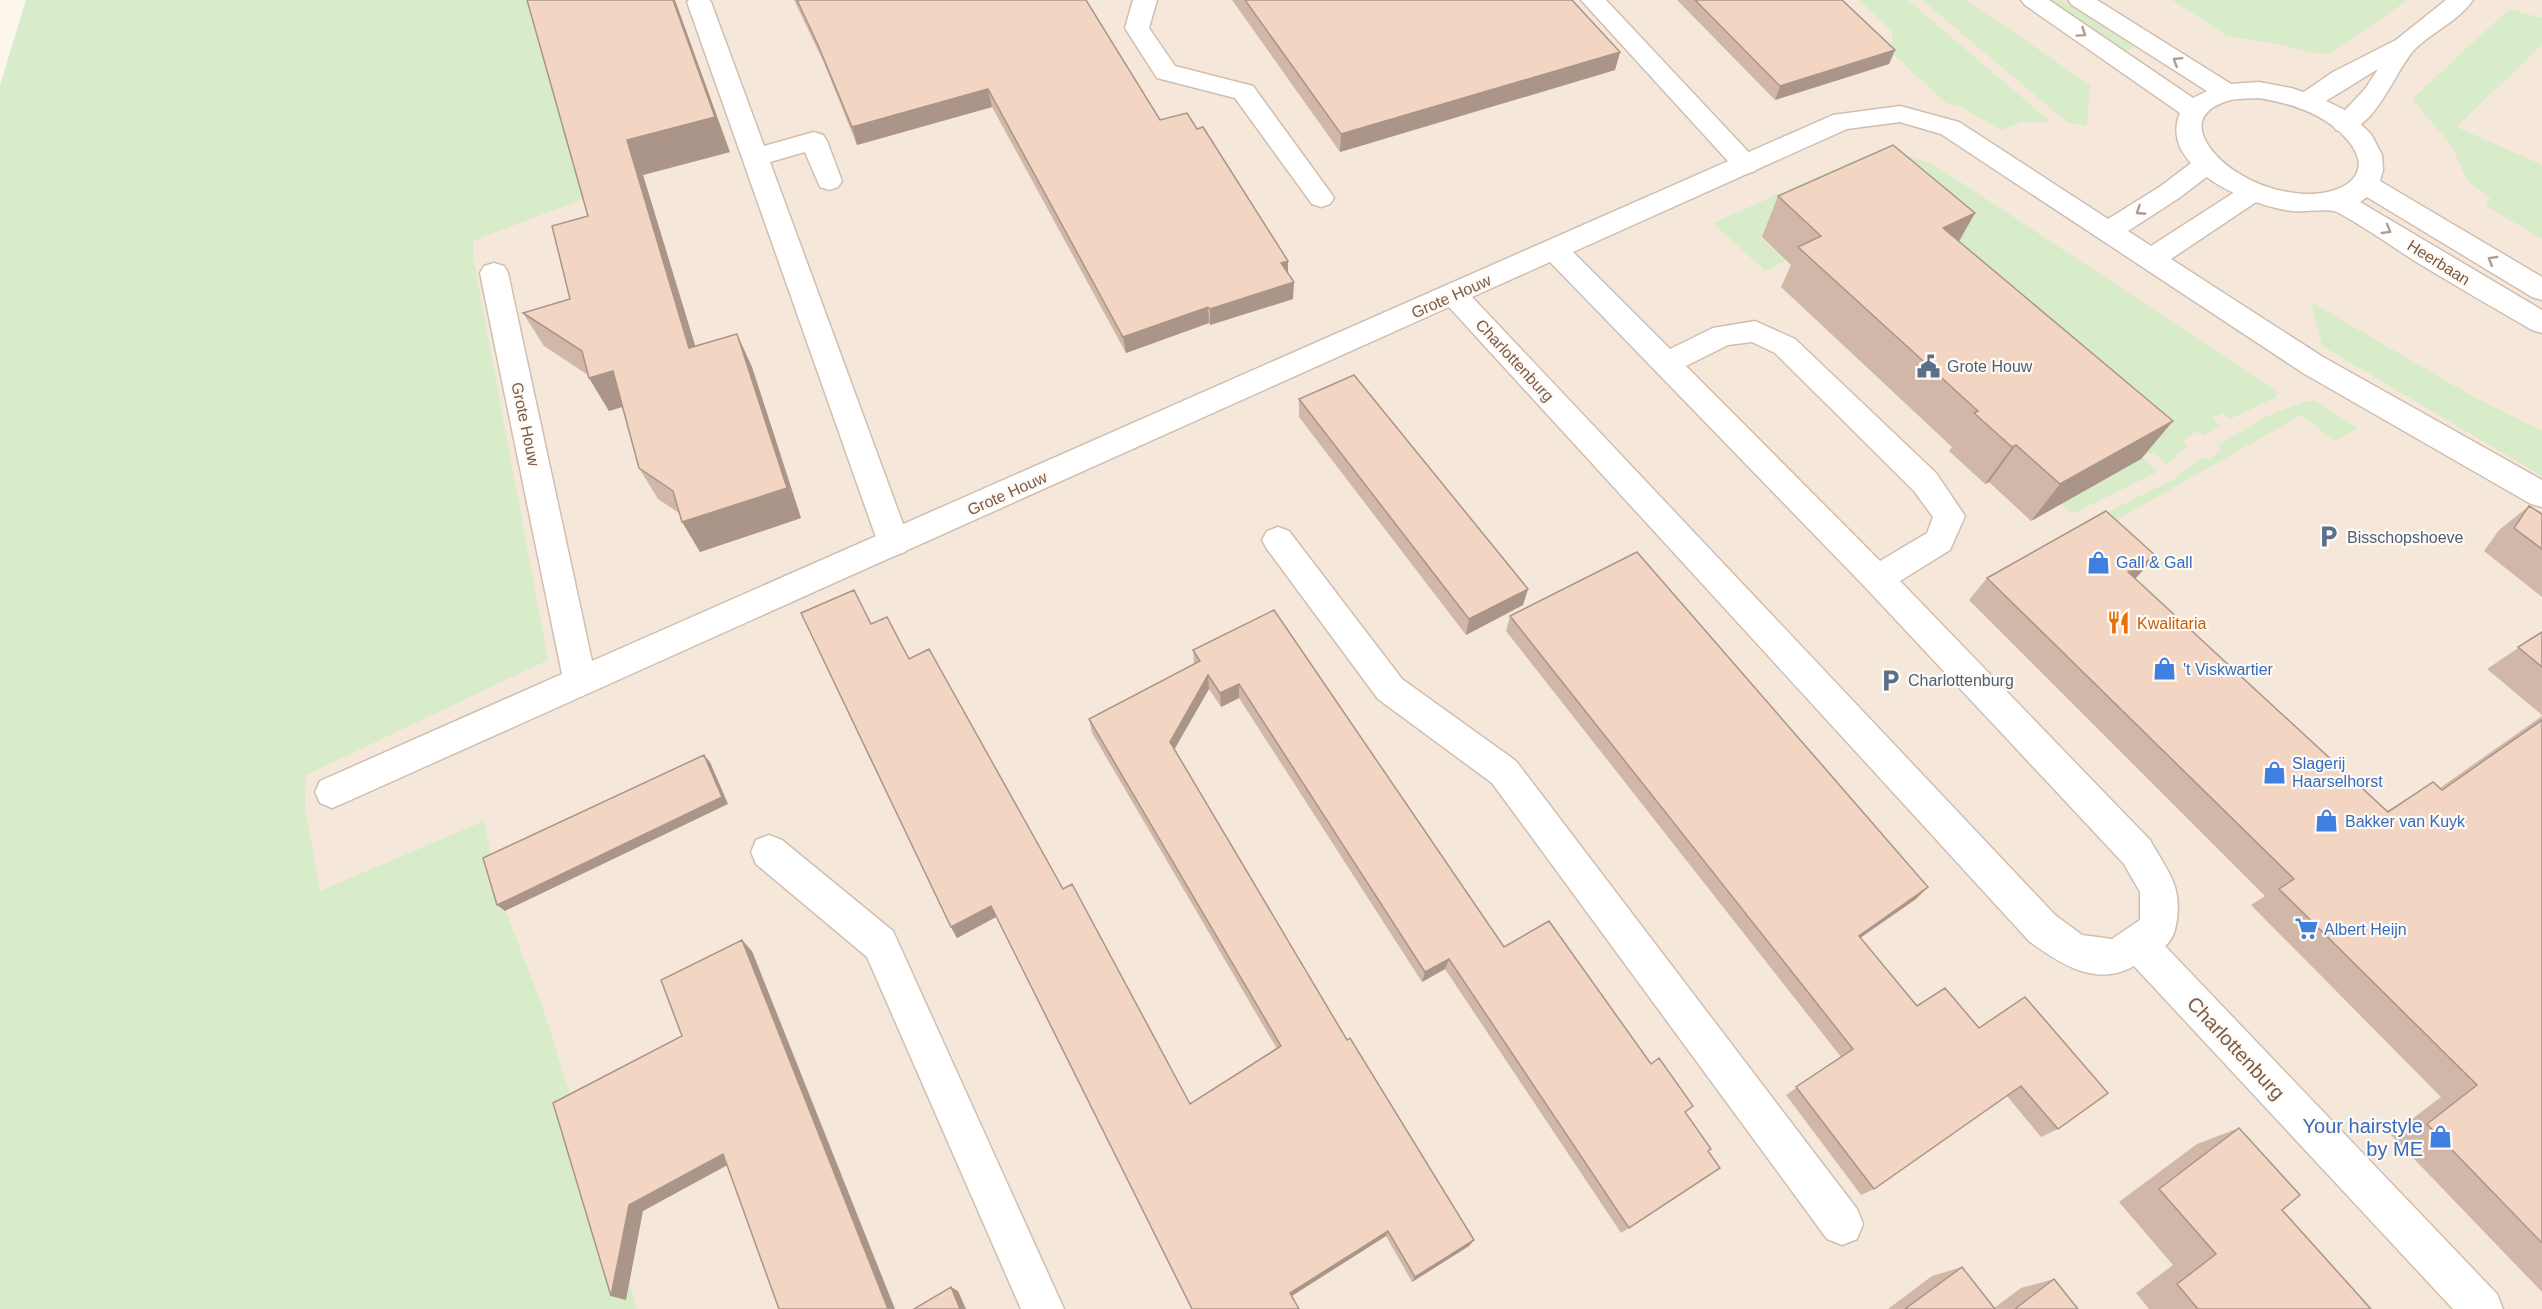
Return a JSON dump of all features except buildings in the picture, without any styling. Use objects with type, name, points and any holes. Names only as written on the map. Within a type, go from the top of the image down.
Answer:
[{"type":"street","points":[[1145,0],[1137,28],[1166,72],[1244,92],[1321,198]]},
{"type":"street","points":[[1593,0],[1746,165]]},
{"type":"street","points":[[2033,0],[2194,110]]},
{"type":"street","points":[[2080,0],[2226,92]]},
{"type":"street","points":[[2307,102],[2342,78],[2405,45],[2461,0]]},
{"type":"street","points":[[699,2],[894,543]]},
{"type":"street","points":[[2346,124],[2374,95],[2405,45]]},
{"type":"street","points":[[2259,90],[2307,102],[2346,124],[2367,151],[2371,169],[2365,184],[2354,194],[2337,201],[2297,203],[2253,192],[2228,179],[2208,163],[2191,139],[2189,124],[2194,110],[2204,101],[2226,92],[2259,90]]},
{"type":"street","name":"Grote Houw","points":[[332,792],[1842,121],[1900,114],[1950,128],[2131,244]]},
{"type":"street","points":[[755,157],[814,141],[829,181]]},
{"type":"street","points":[[2131,244],[2170,192],[2208,163]]},
{"type":"street","name":"Heerbaan","points":[[2365,184],[2542,290]]},
{"type":"street","points":[[2131,244],[2253,192]]},
{"type":"street","name":"Heerbaan","points":[[2337,201],[2542,323]]},
{"type":"street","points":[[2131,244],[2313,365],[2542,495]]},
{"type":"street","name":"Charlottenburg","points":[[1454,295],[2042,928],[2075,952],[2115,957],[2158,929],[2158,889],[2137,852],[1877,579],[1555,250]]},
{"type":"street","name":"Grote Houw","points":[[494,273],[580,682]]},
{"type":"street","points":[[1667,363],[1723,335],[1755,331],[1785,346],[1925,482],[1949,516],[1939,542],[1877,579]]},
{"type":"street","points":[[1278,540],[1390,689],[1504,772],[1842,1224]]},
{"type":"street","points":[[769,852],[880,944],[1043,1309]]},
{"type":"street","name":"Charlottenburg","points":[[2138,944],[2482,1309]]},
{"type":"shaded area","points":[[75,0],[2542,0],[2542,1309],[0,1309]]},
{"type":"green space","points":[[26,0],[606,0],[532,22],[588,197],[473,241],[473,256],[548,660],[306,775],[305,808],[320,891],[484,821],[500,897],[542,1005],[637,1309],[0,1309],[0,85]]},
{"type":"green space","points":[[1859,0],[1908,0],[2051,122],[2022,122],[2001,130],[1961,107],[1946,103],[1891,52],[1892,31]]},
{"type":"green space","points":[[1922,0],[1967,0],[2090,85],[2087,126],[2068,123]]},
{"type":"green space","points":[[2046,0],[2061,0],[2135,47],[2126,51]]},
{"type":"green space","points":[[2172,0],[2408,0],[2329,54],[2227,36]]},
{"type":"green space","points":[[2509,9],[2542,18],[2542,44],[2457,127],[2542,165],[2542,239],[2486,206],[2490,198],[2467,180],[2451,145],[2412,99]]},
{"type":"green space","points":[[1890,153],[1919,159],[1947,173],[2278,392],[2276,397],[2230,419],[2223,413],[2212,418],[2220,425],[2203,436],[2197,431],[2183,441],[2188,446],[2167,464],[2153,452],[2142,457],[2157,472],[2072,514],[2061,504],[2141,459],[1874,185],[1760,237],[1786,261],[1765,271],[1713,223],[1869,154]]},
{"type":"green space","points":[[2311,302],[2472,396],[2542,431],[2542,476],[2322,346]]},
{"type":"green space","points":[[2306,401],[2315,401],[2358,428],[2335,441],[2301,415],[2115,521],[2166,566],[2160,570],[2098,517],[2176,478],[2202,457],[2208,460],[2222,450],[2217,446],[2265,417]]},
{"type":"place","name":"Grote Houw","points":[[1929,366]]},
{"type":"place","name":"Bisschopshoeve","points":[[2329,537]]},
{"type":"place","name":"Gall & Gall","points":[[2098,562]]},
{"type":"place","name":"Kwalitaria","points":[[2119,623]]},
{"type":"place","name":"'t Viskwartier","points":[[2165,669]]},
{"type":"place","name":"Charlottenburg","points":[[1890,680]]},
{"type":"place","name":"Slagerij Haarselhorst","points":[[2274,772]]},
{"type":"place","name":"Bakker van Kuyk","points":[[2327,821]]},
{"type":"place","name":"Albert Heijn","points":[[2306,929]]},
{"type":"place","name":"Your hairstyle by ME","points":[[2441,1137]]}]
